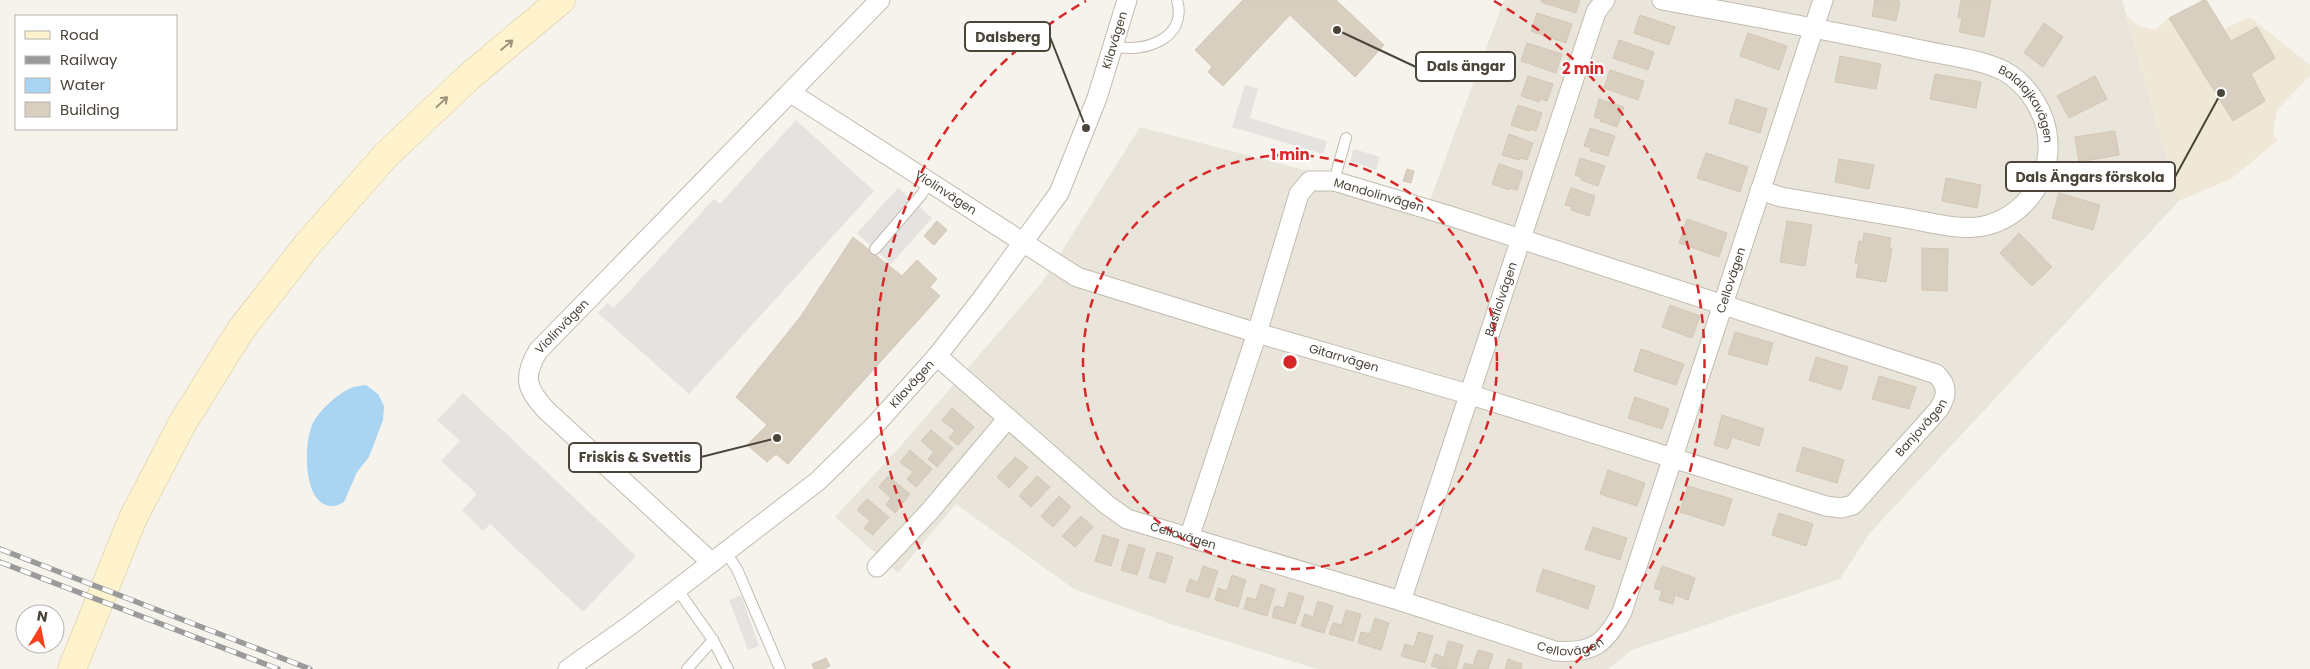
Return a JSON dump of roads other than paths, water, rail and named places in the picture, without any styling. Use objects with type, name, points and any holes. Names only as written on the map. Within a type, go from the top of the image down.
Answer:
[{"type":"main road","points":[[54,669],[119,512],[170,415],[228,322],[298,232],[374,143],[462,59],[531,0]]},
{"type":"main road","points":[[72,669],[133,518],[182,424],[240,331],[308,245],[386,155],[470,76],[561,0]]},
{"type":"street","name":"Violinvägen","points":[[718,556],[546,410],[532,395],[528,373],[538,352],[880,0]]},
{"type":"street","name":"Kilavägen","points":[[568,669],[677,589],[818,481],[876,424],[937,356],[1060,193],[1097,98],[1127,0]]},
{"type":"street","name":"Basfiolvägen","points":[[1401,601],[1596,12],[1605,0]]},
{"type":"street","points":[[1662,0],[1814,27]]},
{"type":"street","name":"Cellovägen","points":[[937,356],[1106,504],[1127,519],[1401,601],[1555,651],[1574,652],[1593,647],[1610,634],[1622,612],[1671,457],[1823,0]]},
{"type":"street","name":"Balalajkavägen","points":[[1760,190],[1781,197],[1966,227],[1984,226],[2014,212],[2032,196],[2042,178],[2048,142],[2043,119],[2033,98],[2018,80],[1991,65],[1814,27]]},
{"type":"street","name":"Violinvägen","points":[[790,93],[1023,244]]},
{"type":"street","name":"Mandolinvägen","points":[[1188,538],[1257,333],[1299,194],[1310,181],[1334,181],[1722,305]]},
{"type":"street","name":"Gitarrvägen","points":[[1023,244],[1077,277],[1671,457]]},
{"type":"street","name":"Banjovägen","points":[[1671,457],[1826,506],[1841,508],[1854,505],[1945,400],[1946,390],[1943,380],[1936,374],[1722,305]]},
{"type":"street","points":[[877,567],[929,512],[1008,418]]},
{"type":"lane","points":[[1114,46],[1128,50],[1141,48],[1162,40],[1179,20],[1180,10],[1177,0]]},
{"type":"lane","points":[[1334,181],[1346,138]]},
{"type":"lane","points":[[874,248],[922,194],[928,183]]},
{"type":"lane","points":[[718,556],[737,570],[780,669]]},
{"type":"lane","points":[[677,589],[712,640],[728,669]]},
{"type":"lane","points":[[687,669],[712,640]]},
{"type":"water","points":[[366,385],[378,394],[384,406],[383,420],[369,457],[357,472],[344,502],[336,506],[324,504],[316,497],[308,475],[307,448],[311,428],[317,417],[333,400],[351,388]]},
{"type":"railway","points":[[0,549],[310,669]]},
{"type":"railway","points":[[0,562],[278,669]]},
{"type":"place","name":"Dals ängar","points":[[1337,30]]},
{"type":"place","name":"Dals Ängars förskola","points":[[2221,93]]},
{"type":"place","name":"Dalsberg","points":[[1086,128]]},
{"type":"place","name":"Friskis & Svettis","points":[[777,438]]}]
